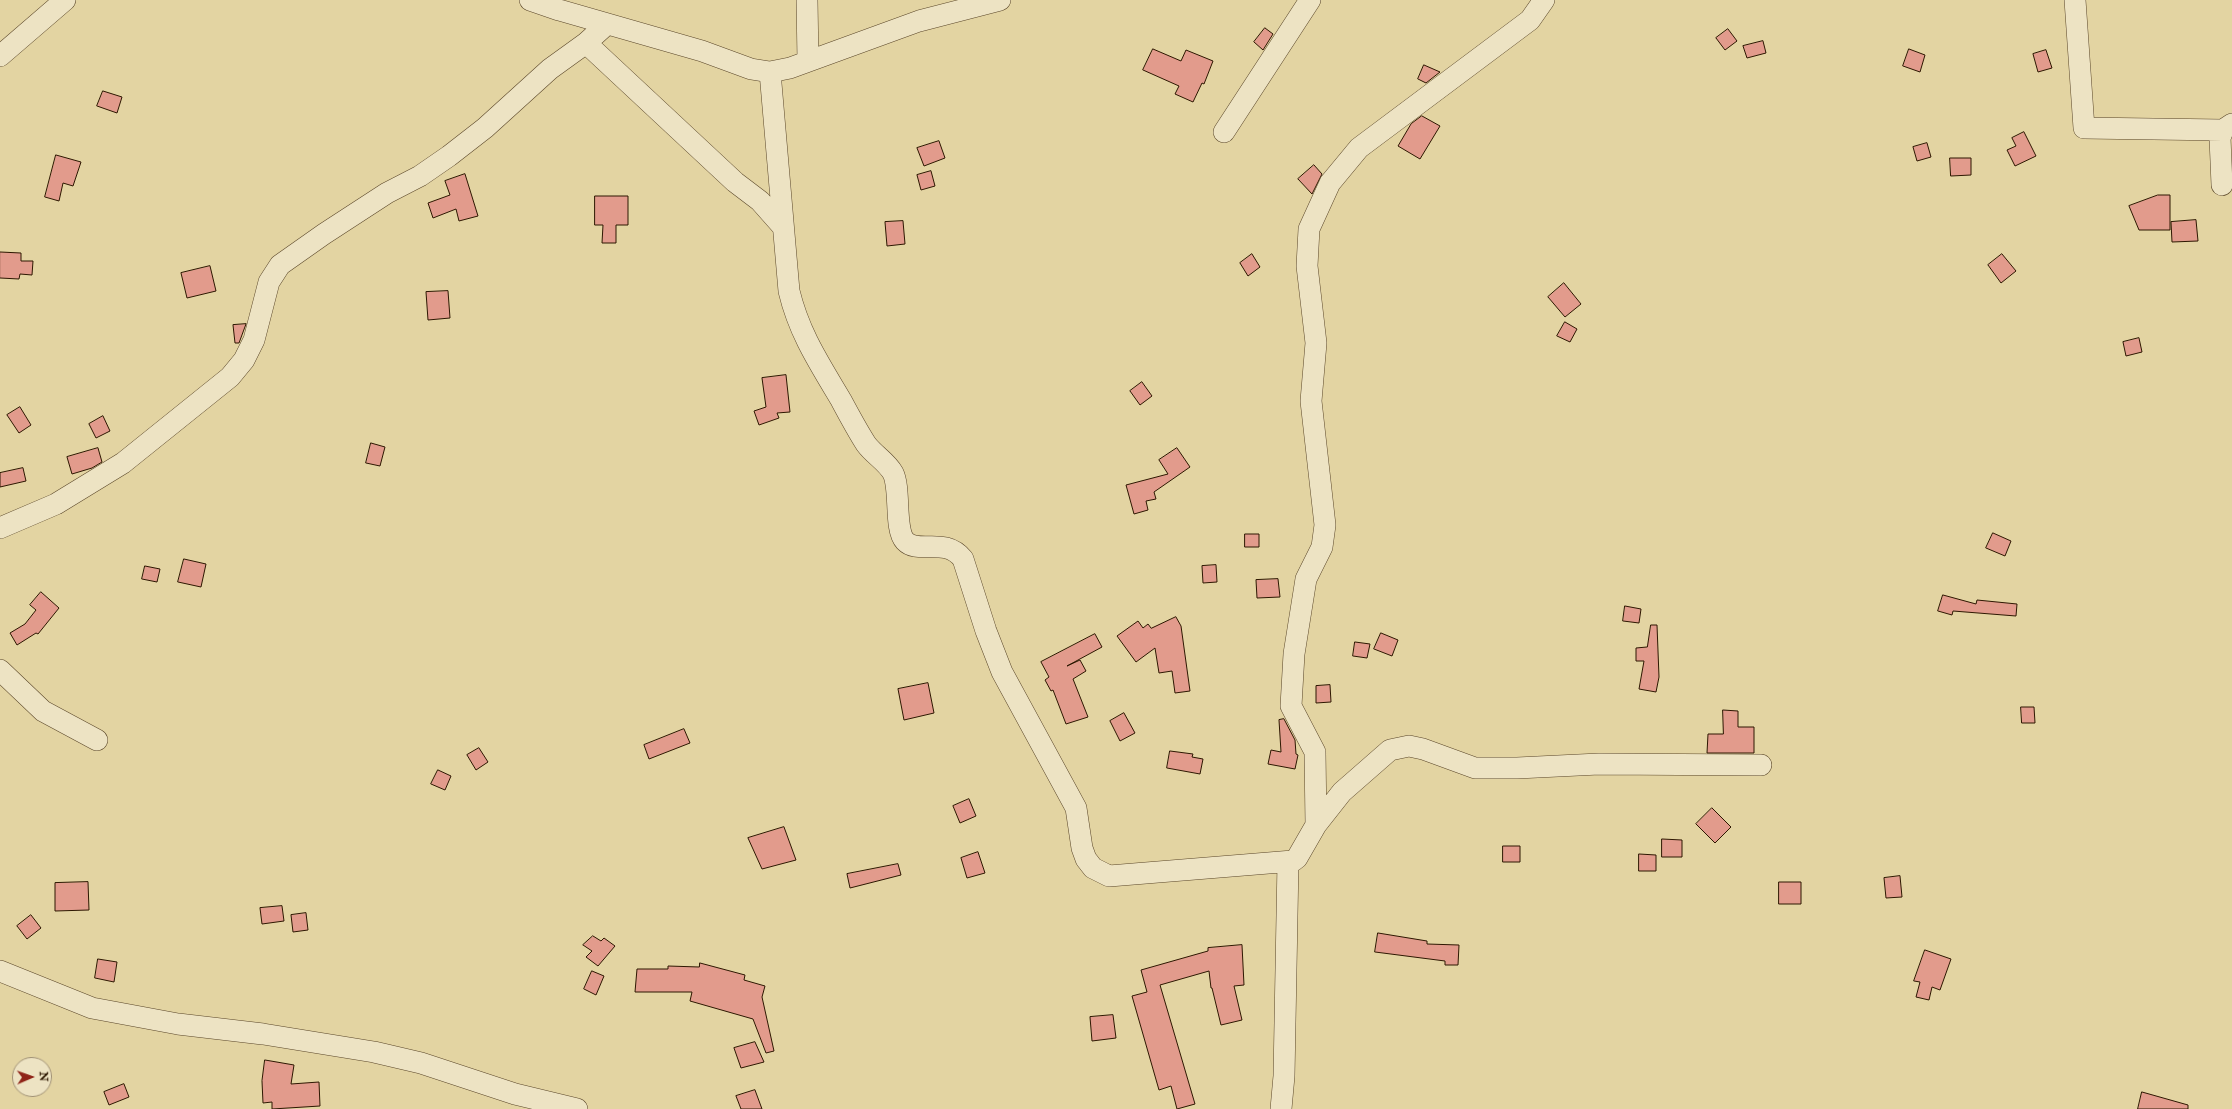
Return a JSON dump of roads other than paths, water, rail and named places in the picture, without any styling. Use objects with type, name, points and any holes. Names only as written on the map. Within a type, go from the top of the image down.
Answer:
[{"type":"street","points":[[0,56],[64,0]]},
{"type":"street","points":[[530,0],[702,51],[751,69],[770,72],[790,68],[919,21],[1000,0]]},
{"type":"street","points":[[807,0],[808,61]]},
{"type":"street","points":[[1224,132],[1310,0]]},
{"type":"street","points":[[1316,825],[1315,752],[1291,706],[1294,654],[1306,579],[1322,547],[1325,525],[1311,401],[1316,343],[1307,266],[1309,229],[1330,183],[1359,148],[1530,20],[1544,0]]},
{"type":"street","points":[[2075,0],[2084,128],[2228,127]]},
{"type":"street","points":[[0,528],[56,504],[123,463],[230,377],[244,360],[254,340],[269,282],[280,265],[324,234],[449,156],[485,128],[550,69],[586,43],[607,24]]},
{"type":"street","points":[[586,43],[736,182],[760,201],[784,227]]},
{"type":"street","points":[[770,72],[789,291],[795,316],[817,362],[870,449],[887,465],[893,474],[901,530],[905,541],[912,545],[947,547],[957,552],[963,559],[969,573],[986,631],[1002,672],[1076,808],[1082,848],[1093,868],[1109,876],[1288,862],[1297,858],[1316,825],[1342,792],[1390,750],[1399,747],[1423,749],[1475,768],[1516,768],[1598,764],[1761,765]]},
{"type":"street","points":[[2222,185],[2220,138],[2228,127]]},
{"type":"street","points":[[0,670],[43,711],[97,740]]},
{"type":"street","points":[[1281,1109],[1284,1076],[1288,862]]},
{"type":"street","points":[[0,971],[92,1008],[178,1024],[263,1034],[374,1052],[421,1063],[515,1094],[577,1109]]}]
